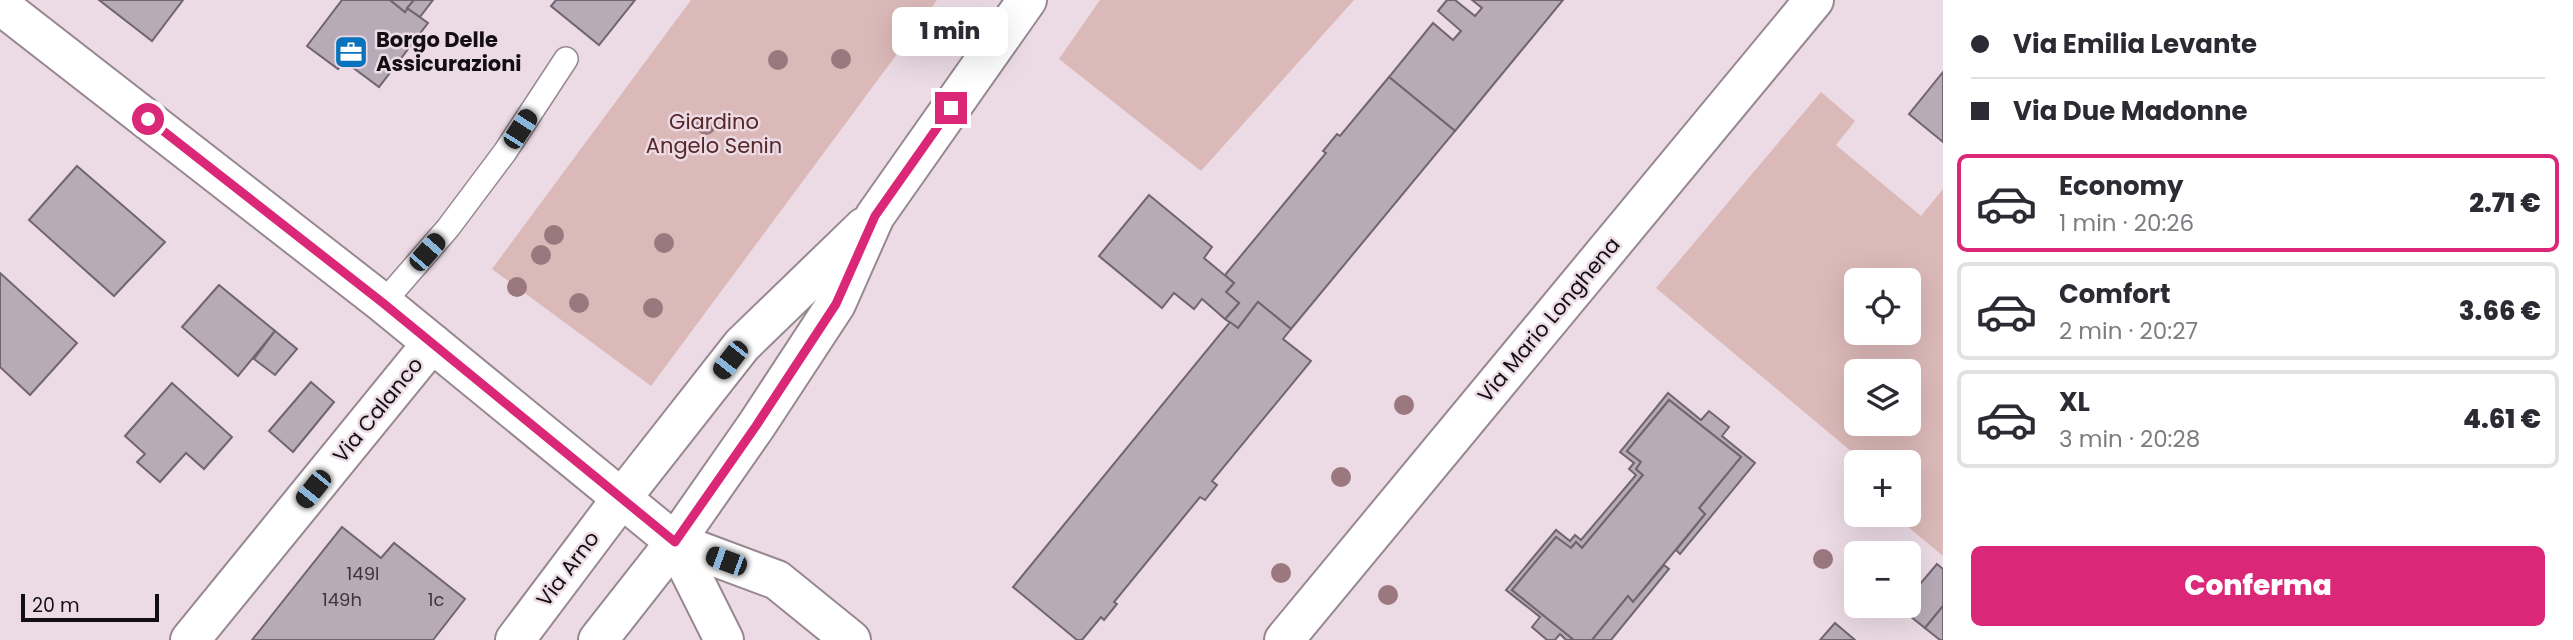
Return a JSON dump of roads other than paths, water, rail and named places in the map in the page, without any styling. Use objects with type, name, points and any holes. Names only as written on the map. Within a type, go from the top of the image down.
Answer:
[{"type":"main road","points":[[598,640],[675,542],[756,426],[836,304],[875,216],[1027,0]]},
{"type":"main road","name":"Via Mario Longhena","points":[[1284,640],[1814,0]]},
{"type":"main road","points":[[0,5],[383,303],[675,542],[777,580],[851,640]]},
{"type":"main road","name":"Via Arno","points":[[515,640],[742,345],[875,216]]},
{"type":"main road","name":"Via Calanco","points":[[190,640],[432,343]]},
{"type":"main road","points":[[675,542],[724,640]]},
{"type":"lane","points":[[383,303],[473,196],[566,59]]},
{"type":"place","name":"Borgo Delle Assicurazioni","points":[[351,52]]},
{"type":"park label","name":"Giardino Angelo Senin","points":[[714,134]]}]
